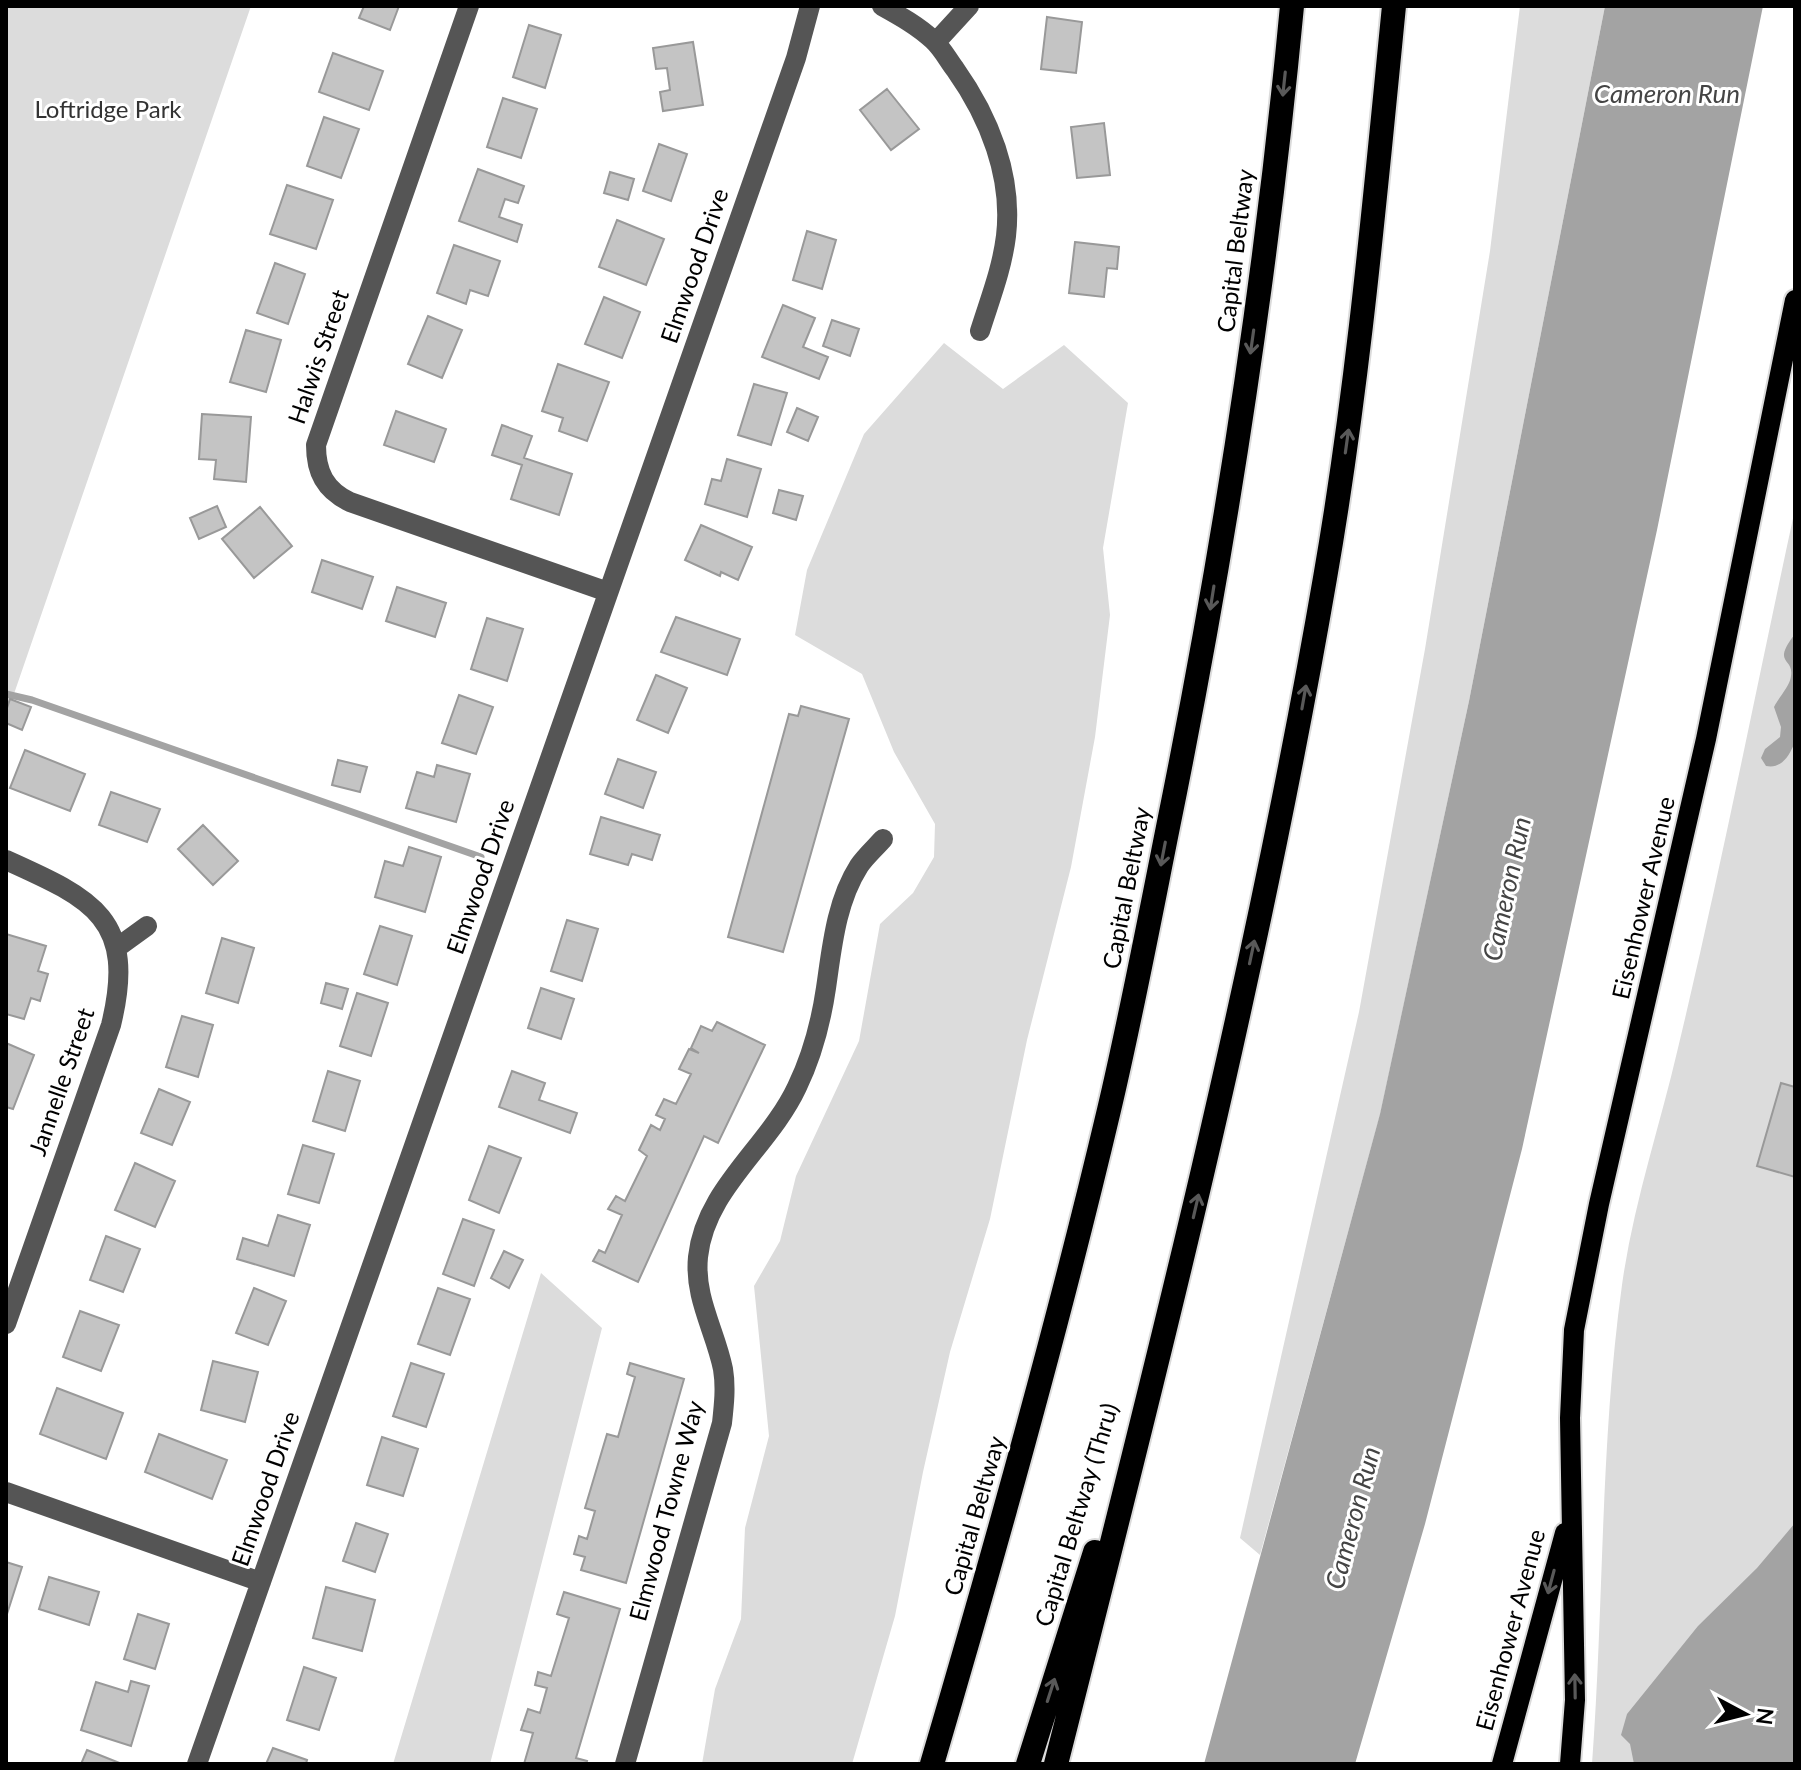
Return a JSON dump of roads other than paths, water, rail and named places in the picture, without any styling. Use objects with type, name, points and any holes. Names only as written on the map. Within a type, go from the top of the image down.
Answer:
[{"type":"highway","name":"Capital Beltway","points":[[932,1764],[987,1580],[1050,1348],[1110,1106],[1141,965],[1206,636],[1224,525],[1261,282],[1292,6]]},
{"type":"highway","points":[[1056,1764],[1178,1282],[1257,933],[1292,760],[1347,441],[1394,6]]},
{"type":"highway","name":"Capital Beltway (Thru)","points":[[1028,1764],[1178,1282]]},
{"type":"main road","name":"Eisenhower Avenue","points":[[1570,1764],[1575,1700],[1570,1379],[1584,1275],[1706,739],[1795,300]]},
{"type":"main road","name":"Eisenhower Avenue","points":[[1502,1764],[1571,1510]]},
{"type":"street","name":"Halwis Street","points":[[469,6],[316,445],[316,462],[329,488],[350,502],[608,592]]},
{"type":"street","name":"Elmwood Drive","points":[[197,1764],[796,58],[810,6]]},
{"type":"street","points":[[882,6],[936,42],[975,97],[998,153],[1005,191],[1006,233],[999,275],[980,331]]},
{"type":"street","points":[[936,42],[969,6]]},
{"type":"street","name":"Elmwood Towne Way","points":[[625,1764],[722,1423],[725,1385],[722,1367],[697,1281],[701,1237],[719,1198],[767,1137],[797,1087],[818,1028],[833,936],[844,897],[859,866],[883,839]]},
{"type":"street","points":[[6,860],[63,886],[89,903],[118,947],[147,926]]},
{"type":"street","name":"Jannelle Street","points":[[6,1324],[111,1025],[119,976],[118,947]]},
{"type":"street","points":[[6,1492],[261,1582]]},
{"type":"water","name":"Cameron Run","points":[[1605,6],[1763,6],[1657,530],[1522,1149],[1425,1524],[1355,1764],[1204,1764],[1380,1114],[1469,701]]},
{"type":"water","points":[[1795,634],[1795,742],[1781,763],[1766,766],[1761,758],[1765,749],[1780,737],[1781,727],[1774,707],[1790,680],[1791,670],[1784,656]]},
{"type":"water","points":[[1795,1523],[1795,1764],[1634,1764],[1630,1744],[1621,1735],[1627,1714],[1698,1626],[1757,1568]]},
{"type":"waterway","points":[[6,694],[32,700],[481,857]]},
{"type":"park label","name":"Loftridge Park","points":[[108,110]]}]
